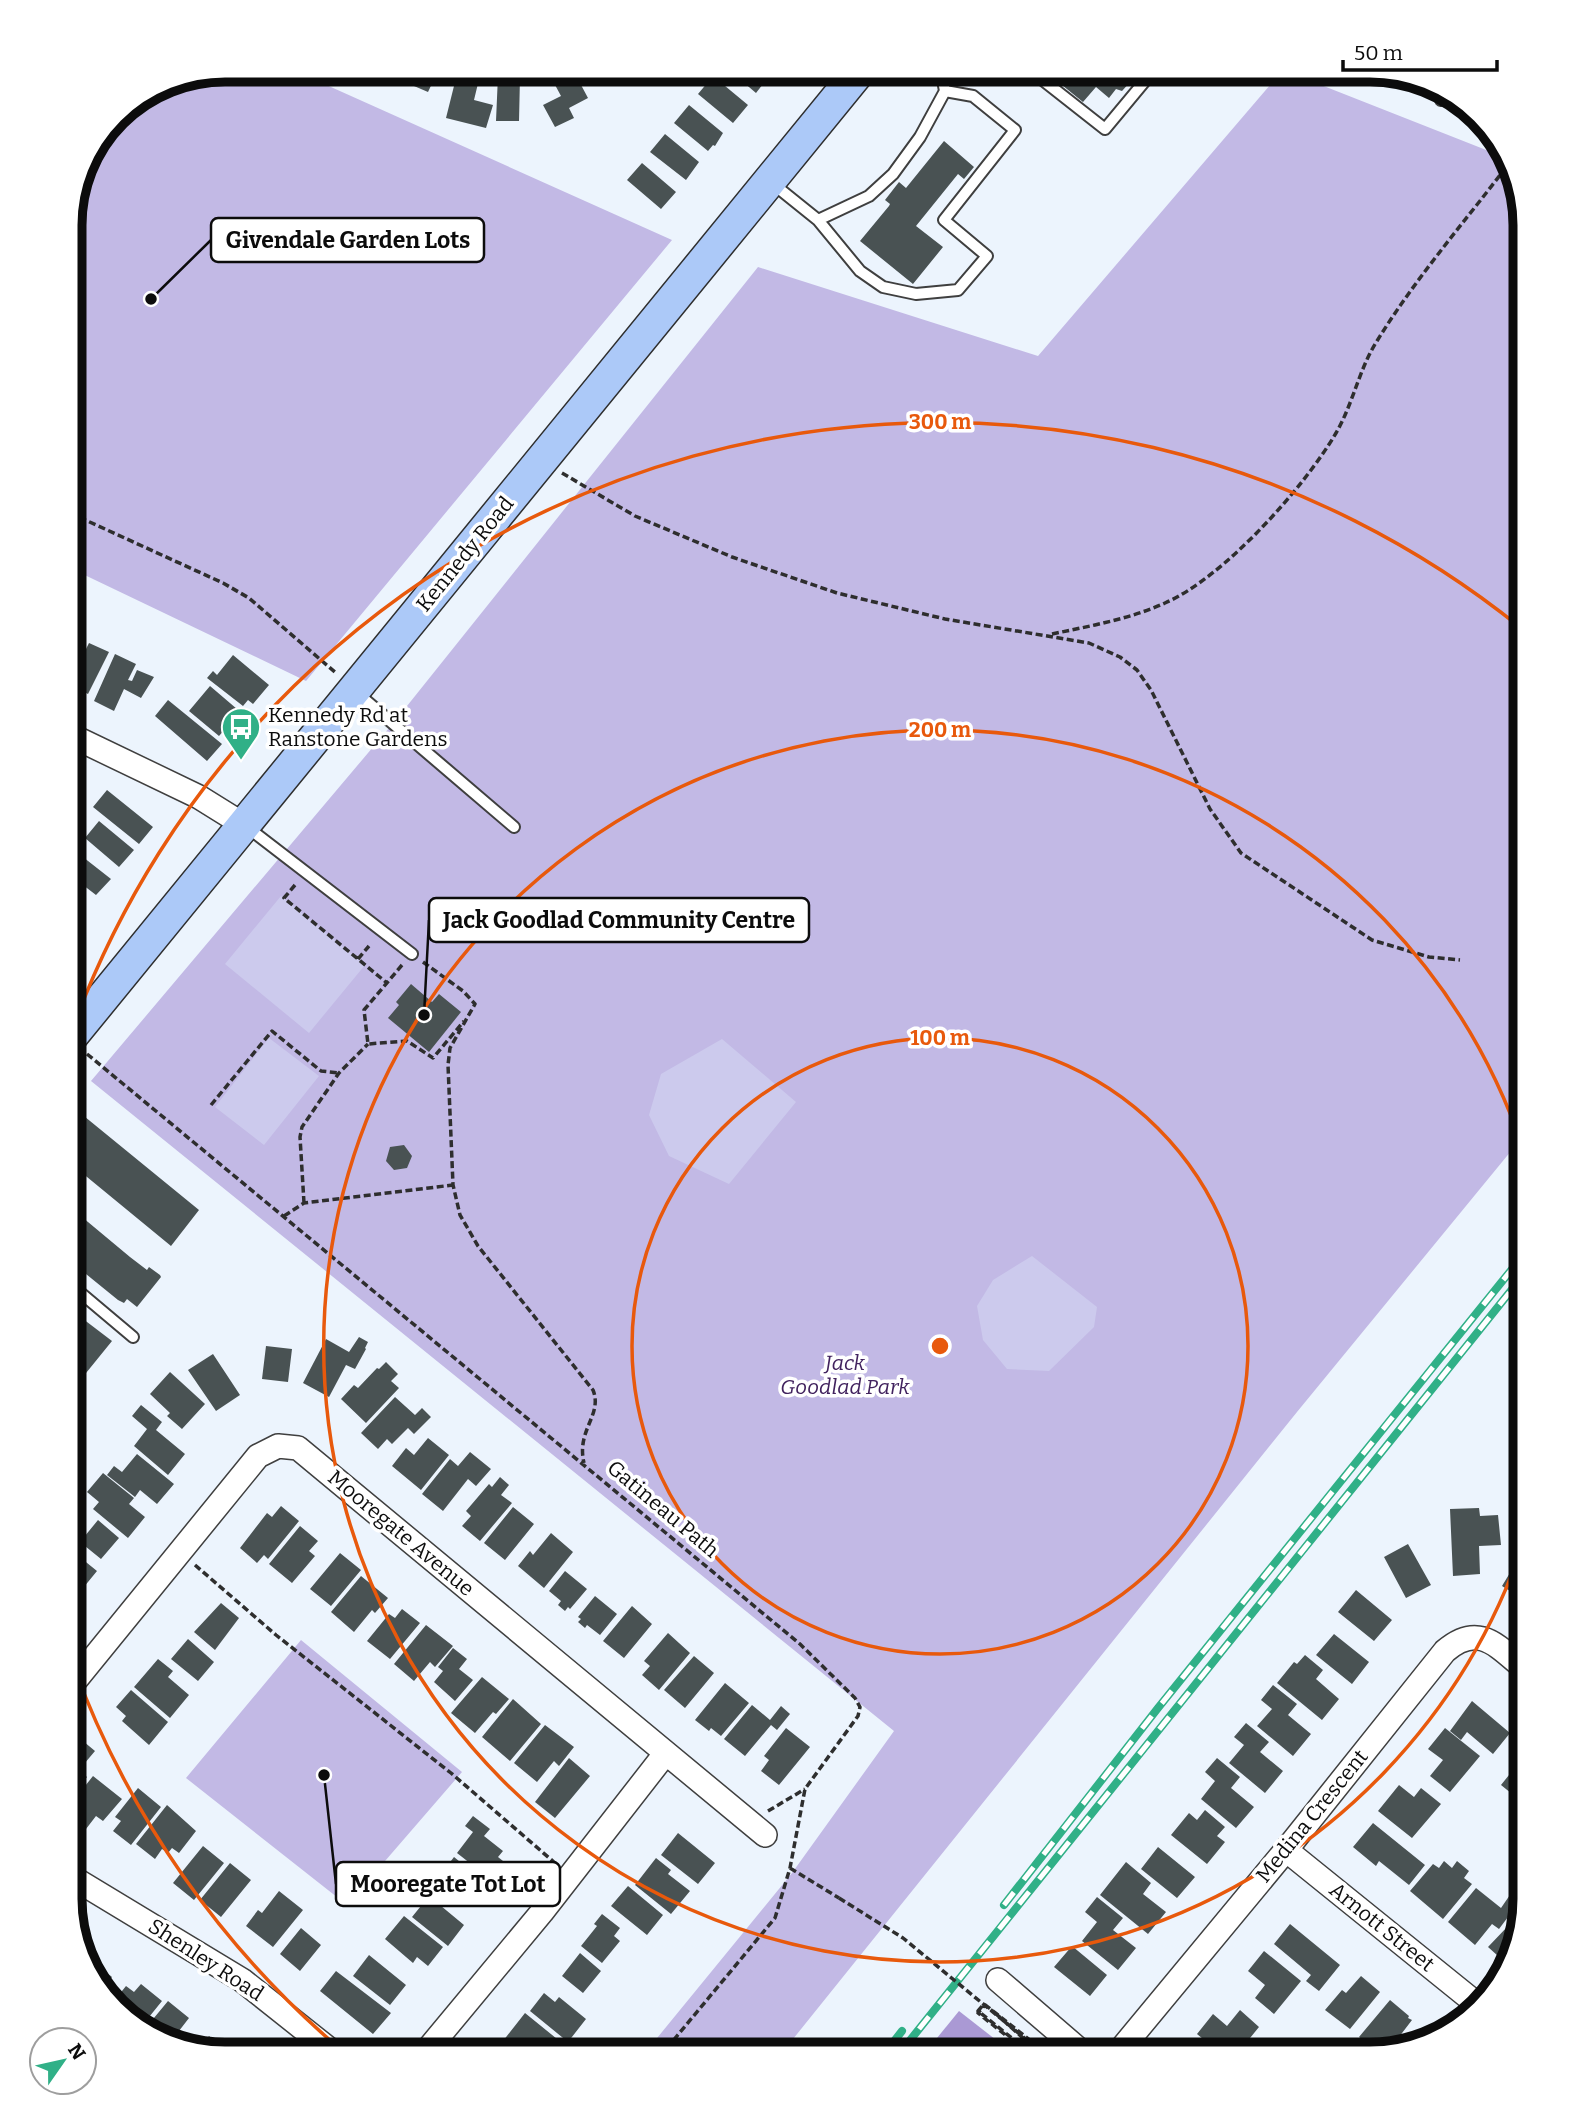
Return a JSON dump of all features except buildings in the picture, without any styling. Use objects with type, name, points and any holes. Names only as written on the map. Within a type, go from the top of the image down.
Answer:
[{"type":"main road","name":"Kennedy Road","points":[[83,1040],[244,825],[345,682],[542,461],[849,83]]},
{"type":"street","points":[[83,740],[199,797],[244,825]]},
{"type":"street","name":"Mooregate Avenue","points":[[82,1672],[258,1456],[278,1446],[298,1448],[757,1830]]},
{"type":"street","name":"Medina Crescent","points":[[1127,2042],[1286,1850],[1445,1651],[1457,1641],[1470,1636],[1485,1638],[1513,1660]]},
{"type":"street","points":[[434,2042],[571,1876],[665,1754]]},
{"type":"street","name":"Arnott Street","points":[[1286,1850],[1471,1999]]},
{"type":"street","name":"Shenley Road","points":[[82,1883],[242,1980],[320,2042]]},
{"type":"street","points":[[998,1980],[1070,2042]]},
{"type":"lane","points":[[818,220],[869,196],[893,174],[920,137],[944,91],[943,83]]},
{"type":"lane","points":[[1047,83],[1105,129],[1143,83]]},
{"type":"lane","points":[[770,181],[818,220],[860,271],[883,287],[916,294],[958,290],[988,256],[944,220],[1015,131],[974,96],[944,91]]},
{"type":"lane","points":[[345,682],[514,827]]},
{"type":"lane","points":[[244,825],[412,954]]},
{"type":"lane","points":[[82,1294],[133,1337]]},
{"type":"path","points":[[1050,635],[1102,623],[1166,603],[1210,575],[1270,520],[1337,431],[1375,344],[1407,295],[1502,172]]},
{"type":"path","points":[[542,461],[635,516],[745,562],[837,593],[945,619],[1089,643],[1120,657],[1137,670],[1151,690],[1210,809],[1241,853],[1372,940],[1429,957],[1460,960]]},
{"type":"path","points":[[83,519],[223,583],[249,598],[345,682]]},
{"type":"path","points":[[295,885],[284,898],[387,983]]},
{"type":"path","points":[[358,959],[369,946]]},
{"type":"path","points":[[368,1044],[364,1010],[412,954]]},
{"type":"path","name":"Gatineau Path","points":[[412,954],[474,1001],[475,1007],[464,1021],[448,1055],[453,1185],[460,1215],[473,1238],[593,1390],[596,1406],[582,1443],[585,1465],[809,1651],[855,1698],[860,1707],[856,1719],[805,1789],[790,1868],[778,1912],[771,1924],[672,2042]]},
{"type":"path","points":[[304,1203],[301,1130],[339,1073],[368,1044],[407,1041],[433,1058],[464,1021]]},
{"type":"path","points":[[211,1105],[272,1031],[321,1071],[339,1073]]},
{"type":"path","points":[[83,1050],[585,1465]]},
{"type":"path","points":[[285,1216],[304,1203],[453,1185]]},
{"type":"path","points":[[180,1552],[276,1635],[451,1773],[571,1876]]},
{"type":"path","points":[[757,1830],[775,1805],[805,1789]]},
{"type":"path","points":[[790,1868],[903,1938],[983,2005],[1032,2042]]},
{"type":"path","points":[[984,2006],[1016,2032]]},
{"type":"path","points":[[984,2006],[1016,2032]]},
{"type":"path","points":[[979,2012],[1017,2042]]},
{"type":"path","points":[[979,2012],[1014,2042]]},
{"type":"green space","points":[[322,83],[672,240],[306,681],[83,574],[83,216],[87,188],[106,146],[124,124],[154,101],[197,85]]},
{"type":"green space","name":"Jack Goodlad Park","points":[[1272,83],[1316,83],[1493,153],[1508,188],[1513,225],[1513,1149],[1297,1412],[791,2042],[654,2042],[792,1873],[894,1731],[91,1081],[395,721],[758,267],[1038,356]]},
{"type":"green space","points":[[301,1640],[462,1772],[347,1905],[186,1778]]},
{"type":"shaded area","points":[[281,896],[365,965],[309,1033],[225,964]]},
{"type":"shaded area","points":[[269,1038],[319,1076],[264,1145],[215,1107]]},
{"type":"shaded area","points":[[722,1039],[796,1102],[729,1184],[669,1156],[649,1115],[661,1074]]},
{"type":"shaded area","points":[[1032,1256],[1097,1307],[1094,1327],[1049,1371],[1007,1369],[983,1340],[977,1306],[993,1280]]},
{"type":"shaded area","points":[[959,2011],[999,2042],[934,2042]]},
{"type":"railway","points":[[1004,1905],[1158,1708],[1513,1268]]},
{"type":"railway","points":[[909,2042],[1513,1288]]},
{"type":"railway","points":[[893,2042],[902,2031]]},
{"type":"place","name":"Givendale Garden Lots","points":[[151,299]]},
{"type":"place","name":"Kennedy Rd at Ranstone Gardens","points":[[241,761]]},
{"type":"place","name":"Jack Goodlad Community Centre","points":[[424,1015]]},
{"type":"place","name":"Mooregate Tot Lot","points":[[324,1775]]}]
